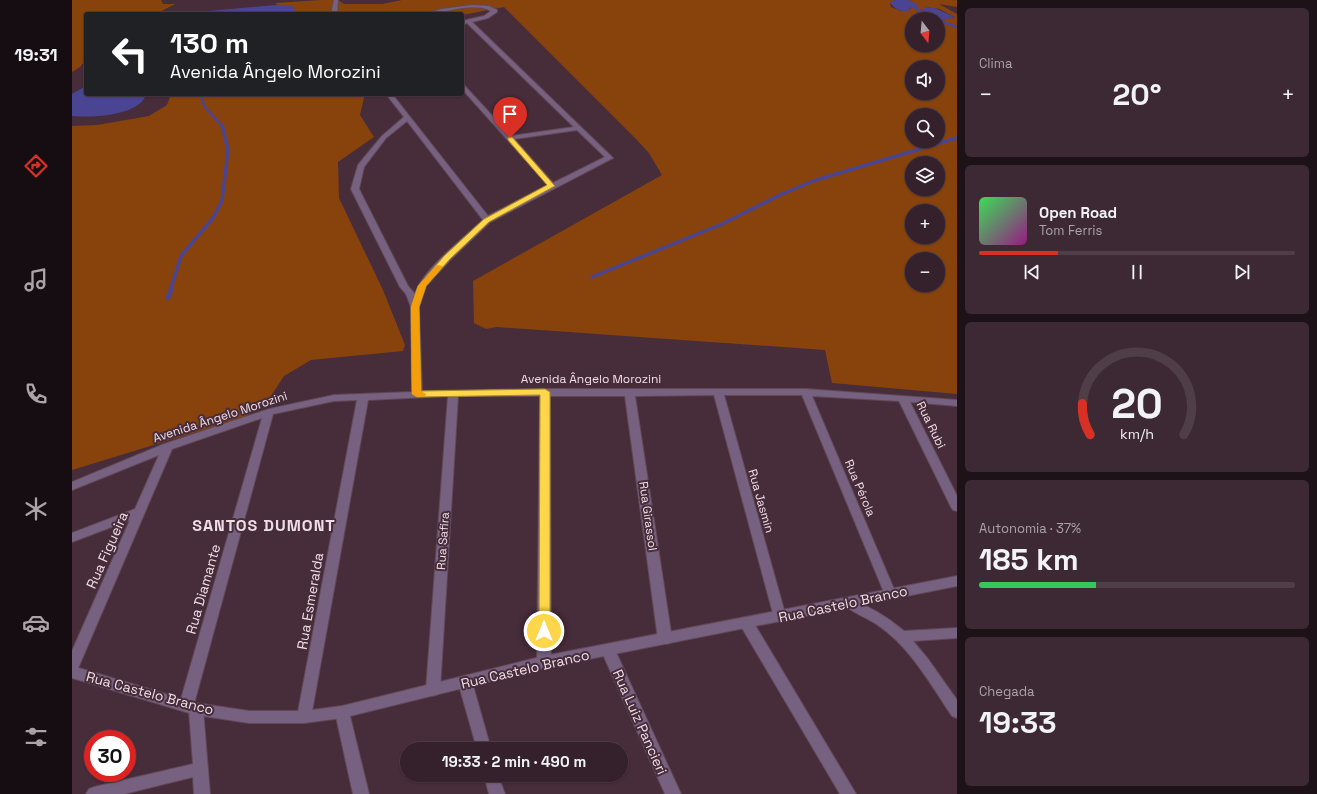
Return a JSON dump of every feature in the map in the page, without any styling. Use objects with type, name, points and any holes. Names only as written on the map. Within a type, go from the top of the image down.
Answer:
[{"type":"street","points":[[334,12],[336,0]]},
{"type":"street","points":[[433,12],[446,8],[471,5],[490,7],[495,11],[486,17],[464,23]]},
{"type":"street","points":[[415,307],[422,286],[447,258],[487,220],[552,186],[609,159],[609,157],[469,22]]},
{"type":"street","points":[[464,87],[552,186]]},
{"type":"street","points":[[391,96],[487,220]]},
{"type":"street","points":[[408,117],[384,137],[361,167],[355,189],[404,287],[410,294],[415,307],[417,394]]},
{"type":"street","points":[[510,138],[578,128]]},
{"type":"street","points":[[544,662],[545,392]]},
{"type":"street","name":"Rua Jasmin","points":[[718,392],[780,617]]},
{"type":"street","name":"Avenida Ângelo Morozini","points":[[72,486],[168,446],[269,412],[321,400],[453,393],[806,392],[957,403]]},
{"type":"street","name":"Rua Pérola","points":[[806,392],[890,594]]},
{"type":"street","name":"Rua Safira","points":[[433,690],[453,393]]},
{"type":"street","name":"Rua Girassol","points":[[630,393],[665,639]]},
{"type":"street","name":"Rua Esmeralda","points":[[304,717],[363,397]]},
{"type":"street","name":"Rua Rubi","points":[[903,398],[957,507]]},
{"type":"street","name":"Rua Diamante","points":[[202,794],[191,707],[269,412]]},
{"type":"street","name":"Rua Figueira","points":[[72,666],[141,512],[168,446]]},
{"type":"street","points":[[72,538],[141,512]]},
{"type":"street","name":"Rua Castelo Branco","points":[[72,672],[191,707],[249,717],[304,717],[342,712],[544,662],[849,604],[890,594],[957,581]]},
{"type":"street","points":[[849,604],[876,615],[902,636],[957,712]]},
{"type":"street","points":[[747,624],[848,794]]},
{"type":"street","points":[[902,636],[957,633]]},
{"type":"street","name":"Rua Luiz Pancieri","points":[[608,650],[672,794]]},
{"type":"street","points":[[465,682],[482,742]]},
{"type":"street","points":[[342,712],[361,794]]},
{"type":"street","points":[[94,794],[200,769]]},
{"type":"street","points":[[494,782],[497,794]]},
{"type":"shaded area","points":[[72,0],[161,0],[163,4],[175,4],[160,12],[84,12],[84,62],[80,67],[72,72]]},
{"type":"shaded area","points":[[321,0],[338,0],[344,4],[382,4],[402,0],[895,0],[890,3],[891,7],[901,11],[915,7],[911,1],[905,0],[957,0],[957,7],[939,4],[957,14],[957,394],[832,383],[825,350],[496,327],[486,329],[474,323],[473,281],[662,175],[649,153],[637,140],[504,7],[464,15],[464,12],[295,12],[292,6],[279,6],[275,3]]},
{"type":"shaded area","points":[[895,0],[908,0],[917,4],[918,7],[909,8],[910,11],[900,10],[895,8],[890,2]]},
{"type":"shaded area","points":[[276,5],[292,6],[296,12],[204,12]]},
{"type":"shaded area","points":[[932,7],[944,12],[919,12],[925,10],[924,8]]},
{"type":"shaded area","points":[[945,13],[955,17],[945,19]]},
{"type":"shaded area","points":[[84,87],[84,96],[145,97],[140,103],[123,112],[90,117],[72,116],[72,94]]},
{"type":"shaded area","points":[[365,96],[360,115],[374,137],[338,162],[339,198],[383,290],[405,345],[403,351],[311,360],[284,376],[269,399],[245,417],[72,470],[72,126],[97,125],[149,116],[167,105],[170,97]]},
{"type":"waterway","points":[[900,0],[923,12]]},
{"type":"waterway","points":[[945,23],[957,27]]},
{"type":"waterway","points":[[201,96],[205,107],[222,126]]},
{"type":"waterway","points":[[170,291],[181,256],[213,218],[222,201],[228,150],[222,125]]},
{"type":"waterway","points":[[592,277],[722,224],[782,194],[816,180],[957,138]]},
{"type":"waterway","points":[[168,298],[171,290]]},
{"type":"slow traffic","points":[[422,394],[417,394],[415,307],[422,286],[439,266]]},
{"type":"district","name":"SANTOS DUMONT","points":[[264,525]]},
{"type":"route","points":[[510,138],[552,186],[487,220],[447,258],[422,286],[415,307],[417,394],[545,392],[544,631]]}]
